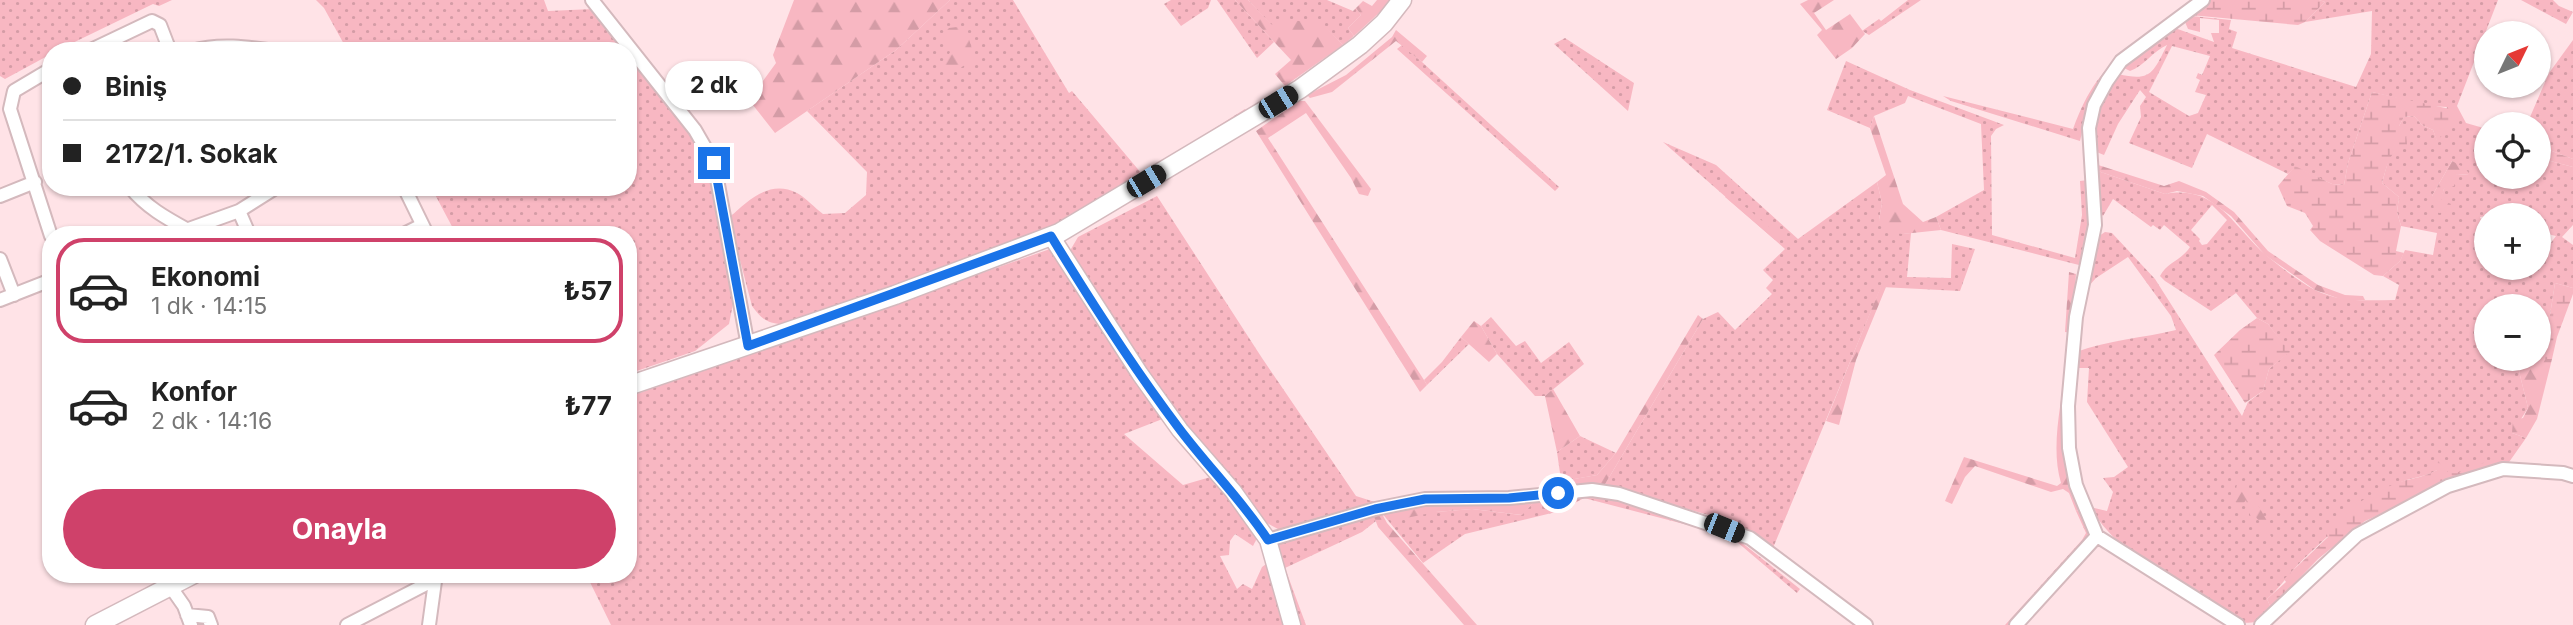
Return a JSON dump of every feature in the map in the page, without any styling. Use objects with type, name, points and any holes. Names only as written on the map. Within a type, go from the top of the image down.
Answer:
[{"type":"main road","points":[[637,383],[748,346],[1051,236],[1300,89],[1360,45],[1384,23],[1402,0]]},
{"type":"main road","points":[[95,625],[176,583]]},
{"type":"street","points":[[592,0],[625,42]]},
{"type":"street","points":[[2203,0],[2121,61],[2094,105],[2089,128],[2095,225],[2076,317],[2068,406],[2068,448],[2076,485],[2096,536],[2238,625]]},
{"type":"street","points":[[108,42],[152,21],[160,25],[167,42]]},
{"type":"street","points":[[637,57],[695,130],[714,163],[748,346]]},
{"type":"street","points":[[42,74],[20,85],[11,98],[10,109],[48,226]]},
{"type":"street","points":[[0,196],[35,182]]},
{"type":"street","points":[[137,196],[175,226]]},
{"type":"street","points":[[198,226],[239,211],[263,196]]},
{"type":"street","points":[[408,196],[422,226]]},
{"type":"street","points":[[239,211],[246,226]]},
{"type":"street","points":[[1051,236],[1140,374],[1180,430],[1233,491],[1268,540],[1292,625]]},
{"type":"street","points":[[0,259],[14,295]]},
{"type":"street","points":[[0,300],[42,284]]},
{"type":"street","points":[[2261,625],[2357,535],[2448,486],[2503,469],[2573,476]]},
{"type":"street","points":[[1268,540],[1375,509],[1425,499],[1509,498],[1592,489],[1619,494],[1750,538],[1867,625]]},
{"type":"street","points":[[2016,625],[2096,536]]},
{"type":"street","points":[[347,625],[423,583]]},
{"type":"street","points":[[429,625],[435,583]]},
{"type":"street","points":[[170,586],[189,620],[208,617],[211,625]]},
{"type":"green space","points":[[0,0],[172,0],[159,6],[153,4],[75,42],[42,42],[42,59],[5,79],[0,76]]},
{"type":"green space","points":[[316,0],[544,0],[548,11],[593,9],[620,42],[343,42],[324,8]]},
{"type":"green space","points":[[794,0],[950,0],[896,50],[775,133],[749,100],[776,63],[773,55]]},
{"type":"green space","points":[[950,0],[1013,0],[1069,93],[1072,91],[1142,174],[1245,109],[1247,113],[1066,220],[924,277],[779,324],[766,320],[752,306],[729,218],[752,198],[778,188],[797,193],[823,214],[845,213],[866,195],[867,172],[807,111],[896,50]]},
{"type":"green space","points":[[1171,0],[1211,0],[1208,8],[1181,26],[1164,4]]},
{"type":"green space","points":[[1217,0],[1235,0],[1274,42],[1257,58]]},
{"type":"green space","points":[[1235,0],[1248,0],[1275,28],[1279,20],[1321,22],[1343,45],[1285,86],[1275,74],[1291,60]]},
{"type":"green space","points":[[1248,0],[1327,0],[1353,11],[1356,8],[1361,15],[1348,28],[1354,36],[1343,45],[1320,22],[1275,29]]},
{"type":"green space","points":[[1377,0],[1393,0],[1354,36],[1348,28],[1361,15],[1356,8],[1363,1],[1372,6]]},
{"type":"green space","points":[[1808,0],[1834,0],[1814,13],[1826,30],[1850,14],[1865,34],[1852,48],[1836,59],[1817,35],[1822,30],[1800,4]]},
{"type":"green space","points":[[1908,0],[1921,0],[1869,35],[1862,31],[1879,19],[1881,21]]},
{"type":"green space","points":[[2210,0],[2325,2],[2305,22],[2298,25],[2190,15]]},
{"type":"green space","points":[[2319,0],[2498,0],[2490,21],[2474,21],[2474,62],[2457,106],[2466,123],[2474,125],[2474,189],[2551,189],[2551,161],[2573,167],[2573,225],[2562,237],[2573,245],[2573,288],[2555,283],[2551,309],[2551,294],[2474,294],[2474,371],[2519,371],[2528,408],[2512,433],[2526,438],[2507,465],[2456,474],[2437,470],[2397,484],[2357,512],[2318,545],[2267,599],[2271,608],[2264,616],[2258,621],[2246,623],[2240,622],[2137,558],[2103,525],[2090,507],[2107,511],[2113,492],[2103,478],[2114,477],[2128,467],[2087,402],[2089,368],[2076,368],[2076,352],[2176,330],[2171,316],[2128,257],[2096,278],[2087,288],[2099,236],[2105,232],[2112,233],[2155,279],[2242,416],[2248,402],[2263,391],[2269,369],[2289,352],[2268,324],[2257,318],[2236,293],[2211,311],[2165,281],[2160,276],[2163,271],[2190,247],[2164,225],[2160,230],[2153,225],[2151,227],[2113,199],[2103,216],[2099,212],[2095,170],[2165,194],[2198,195],[2211,202],[2223,210],[2266,255],[2315,290],[2344,299],[2395,300],[2399,285],[2383,276],[2400,261],[2405,250],[2433,255],[2437,233],[2401,226],[2397,212],[2399,197],[2382,183],[2389,158],[2398,147],[2399,126],[2404,117],[2414,116],[2422,125],[2433,130],[2437,140],[2447,107],[2430,106],[2372,92],[2348,163],[2344,185],[2332,184],[2295,167],[2288,174],[2207,134],[2192,168],[2129,143],[2141,117],[2140,106],[2146,97],[2140,90],[2118,124],[2104,155],[2094,151],[2095,128],[2102,102],[2118,74],[2138,77],[2150,73],[2167,45],[2135,69],[2130,71],[2122,67],[2172,27],[2214,42],[2211,33],[2219,33],[2219,20],[2200,18],[2200,32],[2188,29],[2185,22],[2192,16],[2231,20],[2229,29],[2237,32],[2232,48],[2356,87],[2371,54],[2372,11],[2305,22],[2325,2]],"holes":[[[2172,46],[2210,56],[2202,75],[2198,73],[2196,78],[2200,80],[2195,92],[2206,95],[2198,113],[2189,116],[2149,92]],[[2452,161],[2469,175],[2457,174],[2444,189],[2440,200],[2432,196]],[[2212,205],[2227,220],[2207,244],[2202,245],[2191,230]]]},
{"type":"green space","points":[[2521,0],[2553,0],[2573,12],[2566,24]]},
{"type":"green space","points":[[965,26],[975,59],[950,74],[943,66],[950,52],[940,38],[949,28]]},
{"type":"green space","points":[[1396,30],[1427,56],[1422,62],[1396,41],[1332,92],[1310,98],[1307,95],[1346,75],[1392,37]]},
{"type":"green space","points":[[1565,38],[1634,83],[1628,111],[1554,44]]},
{"type":"green space","points":[[2573,40],[2573,159],[2551,151],[2551,112],[2532,112],[2538,98],[2552,98],[2552,69]]},
{"type":"green space","points":[[2135,44],[2098,87],[2080,141],[1951,101],[1943,96],[2073,129],[2097,81]]},
{"type":"green space","points":[[1402,45],[1559,187],[1555,191],[1397,49]]},
{"type":"green space","points":[[1846,61],[1910,90],[2004,125],[1996,129],[1991,136],[1992,235],[2075,258],[2082,215],[2080,181],[2088,180],[2092,218],[2079,265],[1941,230],[1936,217],[1984,190],[1981,124],[1908,96],[1905,103],[1874,116],[1870,128],[1827,110]]},
{"type":"green space","points":[[637,63],[665,96],[699,149],[710,173],[733,304],[729,324],[695,351],[637,371],[637,226],[452,226],[436,196],[637,196]]},
{"type":"green space","points":[[2372,92],[2459,111],[2437,141],[2433,130],[2422,125],[2414,116],[2404,117],[2399,126],[2406,134],[2407,145],[2392,155],[2382,183],[2399,197],[2397,212],[2401,226],[2396,251],[2404,253],[2400,261],[2383,276],[2374,275],[2320,241],[2310,230],[2313,226],[2305,213],[2287,206],[2278,186],[2295,166],[2332,184],[2344,185],[2348,163]]},
{"type":"green space","points":[[1299,101],[1305,101],[1371,189],[1368,196],[1359,194],[1306,113],[1268,138],[1427,385],[1420,392],[1256,131]]},
{"type":"green space","points":[[1874,116],[1903,204],[1923,222],[1936,217],[1941,230],[1903,234],[1885,232],[1879,220],[1882,203],[1877,182],[1886,175],[1870,128]]},
{"type":"green space","points":[[1663,142],[1716,165],[1798,239],[1877,182],[1882,203],[1879,220],[1903,234],[1911,233],[1907,277],[1951,278],[1952,244],[1975,249],[1960,291],[1881,287],[1773,548],[1734,522],[1604,486],[1703,319],[1718,312],[1735,330],[1772,294],[1766,288],[1773,280],[1763,270],[1785,249]]},
{"type":"green space","points":[[2551,151],[2573,159],[2573,167],[2551,161]]},
{"type":"green space","points":[[2452,161],[2465,168],[2470,175],[2457,174],[2454,186],[2444,189],[2441,200],[2451,204],[2447,212],[2439,213],[2434,210],[2432,196]]},
{"type":"green space","points":[[2095,164],[2164,186],[2179,181],[2206,192],[2234,212],[2268,251],[2318,285],[2345,295],[2363,296],[2365,300],[2343,300],[2315,290],[2265,255],[2231,216],[2203,196],[2177,191],[2165,194],[2095,170]]},
{"type":"green space","points":[[1729,193],[1779,235],[1775,240],[1725,197]]},
{"type":"green space","points":[[1157,196],[1356,496],[1381,504],[1278,529],[1265,522],[1244,491],[1167,405],[1071,257],[1071,249],[1078,237]]},
{"type":"green space","points":[[1050,249],[1165,418],[1124,434],[1183,485],[1214,476],[1258,536],[1253,546],[1235,534],[1230,541],[1229,555],[1220,556],[1237,589],[1243,584],[1252,589],[1262,567],[1269,562],[1286,625],[611,625],[590,583],[637,583],[637,394]]},
{"type":"green space","points":[[2069,272],[2076,274],[2072,333],[2065,332]]},
{"type":"green space","points":[[2555,283],[2573,288],[2552,359],[2551,359],[2551,309]]},
{"type":"green space","points":[[1881,286],[1886,287],[1856,360],[1839,425],[1826,421]]},
{"type":"green space","points":[[1698,315],[1703,319],[1604,486],[1565,487],[1568,480],[1597,475],[1616,453]]},
{"type":"green space","points":[[1491,317],[1516,346],[1525,341],[1541,363],[1569,342],[1584,364],[1545,396],[1535,396],[1497,354],[1481,326]]},
{"type":"green space","points":[[2257,318],[2268,324],[2290,352],[2269,369],[2263,391],[2245,403],[2214,355]]},
{"type":"green space","points":[[1474,321],[1481,326],[1497,354],[1489,362],[1461,337]]},
{"type":"green space","points":[[1461,337],[1469,344],[1427,385],[1424,380]]},
{"type":"green space","points":[[2066,365],[2065,437],[2083,508],[2076,511],[2069,493],[2063,489],[2051,492],[1975,466],[1965,477],[1952,504],[1945,501],[1964,457],[2057,486],[2061,483],[2057,439]]},
{"type":"green space","points":[[2519,371],[2549,371],[2537,419],[2526,438],[2512,433],[2513,420],[2523,418],[2528,408]]},
{"type":"green space","points":[[1553,389],[1580,436],[1557,452],[1545,396]]},
{"type":"green space","points":[[1580,436],[1616,453],[1597,475],[1569,480],[1565,487],[1562,487],[1557,452]]},
{"type":"green space","points":[[2493,459],[2494,464],[2482,478],[2408,502],[2365,521],[2318,559],[2271,608],[2267,599],[2328,537],[2324,529],[2350,508],[2390,486],[2437,470],[2438,461],[2448,472],[2454,469],[2456,473]]},
{"type":"green space","points":[[2236,477],[2253,496],[2271,528],[2266,529],[2275,542],[2271,545],[2257,524],[2260,522],[2255,516],[2251,518],[2246,500],[2240,508],[2231,496],[2232,489],[2236,489]]},
{"type":"green space","points":[[1592,492],[1610,495],[1731,534],[1800,589],[1797,593],[1730,536],[1584,498],[1560,511],[1465,534],[1423,563],[1381,512],[1472,509],[1521,515],[1534,502]]},
{"type":"green space","points":[[1530,499],[1534,502],[1522,515],[1472,509],[1436,512],[1391,521],[1386,511],[1421,504]]},
{"type":"green space","points":[[2083,508],[2091,535],[2089,538],[2009,625],[2005,625],[2082,540],[2086,533],[2076,511]]},
{"type":"green space","points":[[1381,512],[1387,523],[1477,625],[1464,625],[1378,527],[1373,514]]},
{"type":"green space","points":[[1373,514],[1376,521],[1362,532],[1285,568],[1306,625],[1300,625],[1277,541]]},
{"type":"route","points":[[714,163],[748,346],[895,295],[1051,236],[1140,374],[1180,430],[1233,491],[1268,540],[1375,509],[1425,499],[1509,498],[1558,493]]}]
